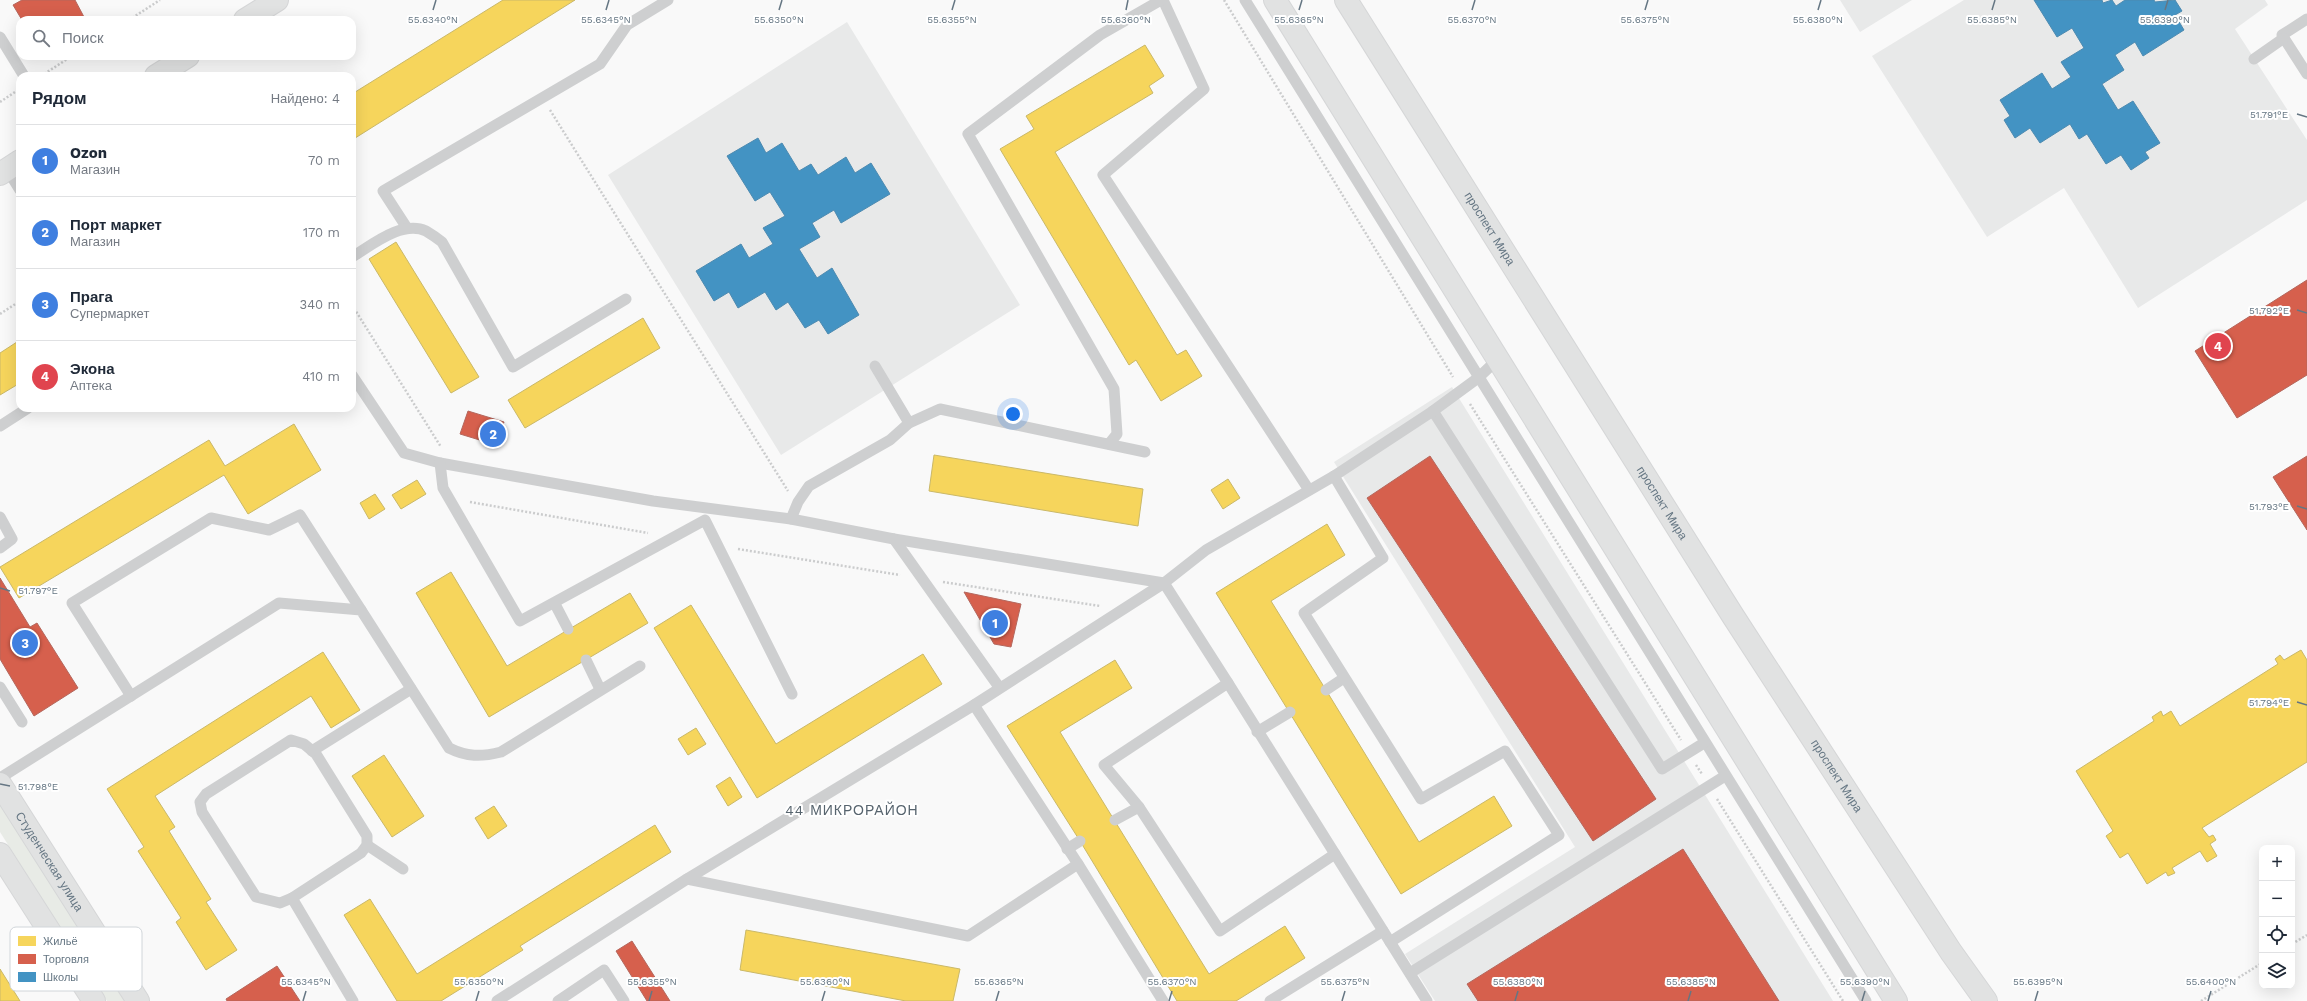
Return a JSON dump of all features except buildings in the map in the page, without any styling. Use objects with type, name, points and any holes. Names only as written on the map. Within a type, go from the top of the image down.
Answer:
[{"type":"street","points":[[251,16],[276,0]]},
{"type":"street","points":[[1275,0],[1896,1001]]},
{"type":"street","name":"проспект Мира","points":[[1346,0],[1733,616],[1951,952],[1986,1001]]},
{"type":"street","points":[[166,72],[182,60]]},
{"type":"street","name":"Студенческая улица","points":[[0,784],[91,927]]},
{"type":"street","points":[[0,854],[47,927]]},
{"type":"street","points":[[88,991],[94,1001]]},
{"type":"street","name":"Студенческая улица","points":[[132,991],[138,1001]]},
{"type":"lane","points":[[407,228],[383,191],[600,64],[627,25],[668,0]]},
{"type":"lane","points":[[1109,444],[1116,434],[1114,389],[968,134],[1100,35],[1162,0],[1204,89],[1103,175],[1309,490]]},
{"type":"lane","points":[[1245,0],[1704,743],[1866,1001]]},
{"type":"lane","points":[[2307,19],[2282,35],[2307,74]]},
{"type":"lane","points":[[0,37],[22,72]]},
{"type":"lane","points":[[2254,59],[2284,38]]},
{"type":"lane","points":[[9,168],[16,182]]},
{"type":"lane","points":[[356,255],[381,240],[407,228],[425,231],[442,242],[495,338],[513,367],[626,299]]},
{"type":"lane","points":[[497,1001],[687,879],[974,705],[999,687],[1164,583],[1206,550],[1334,476],[1433,411],[1478,378],[1498,359]]},
{"type":"lane","points":[[876,366],[909,422]]},
{"type":"lane","points":[[356,381],[404,453],[440,463],[704,515],[791,519],[894,539],[1164,583],[1427,1001]]},
{"type":"lane","points":[[791,519],[798,502],[809,486],[890,440],[909,422],[940,409],[1146,452]]},
{"type":"lane","points":[[1433,411],[1662,769],[1704,743]]},
{"type":"lane","points":[[0,426],[22,412]]},
{"type":"lane","points":[[440,463],[443,488],[520,621],[554,604],[673,538],[704,515]]},
{"type":"lane","points":[[1334,476],[1383,558],[1304,613],[1344,678],[1421,799],[1505,751],[1559,835],[1390,942]]},
{"type":"lane","points":[[131,696],[72,603],[211,518],[269,530],[300,515],[449,748],[462,754],[484,756],[500,752],[600,689],[640,666]]},
{"type":"lane","points":[[704,515],[717,546],[792,694]]},
{"type":"lane","points":[[0,517],[12,539],[0,548]]},
{"type":"lane","points":[[894,539],[999,687]]},
{"type":"lane","points":[[0,778],[278,603],[361,610]]},
{"type":"lane","points":[[554,604],[568,629]]},
{"type":"lane","points":[[586,660],[600,689]]},
{"type":"lane","points":[[1326,690],[1344,678]]},
{"type":"lane","points":[[1228,683],[1104,765],[1139,807],[1220,931],[1335,854]]},
{"type":"lane","points":[[0,687],[22,722]]},
{"type":"lane","points":[[312,751],[411,689]]},
{"type":"lane","points":[[974,705],[1078,864],[1163,1001]]},
{"type":"lane","points":[[1257,732],[1290,712]]},
{"type":"lane","points":[[291,740],[304,744],[312,751],[367,836],[367,846],[361,853],[292,898],[280,903],[256,897],[202,812],[200,802],[206,794],[291,740]]},
{"type":"lane","points":[[1410,973],[1710,787],[1725,776]]},
{"type":"lane","points":[[1115,820],[1139,807]]},
{"type":"lane","points":[[1067,849],[1080,841]]},
{"type":"lane","points":[[367,846],[403,869]]},
{"type":"lane","points":[[687,879],[968,936],[1078,864]]},
{"type":"lane","points":[[292,898],[353,1001]]},
{"type":"lane","points":[[1270,1001],[1383,931]]},
{"type":"lane","points":[[558,1001],[604,970],[624,1001]]},
{"type":"path","points":[[135,16],[160,0]]},
{"type":"path","points":[[1224,0],[1461,390],[1843,1001]]},
{"type":"path","points":[[47,72],[66,60]]},
{"type":"path","points":[[0,102],[16,92]]},
{"type":"path","points":[[542,98],[784,486],[798,502]]},
{"type":"path","points":[[0,314],[16,304]]},
{"type":"path","points":[[356,311],[452,465]]},
{"type":"path","points":[[449,498],[673,538]]},
{"type":"path","points":[[717,546],[1123,609]]},
{"type":"path","points":[[2295,942],[2307,934]]},
{"type":"path","points":[[2201,1001],[2259,965]]},
{"type":"shaded area","points":[[1840,0],[1912,0],[1860,32]]},
{"type":"shaded area","points":[[1964,0],[2265,0],[2268,5],[2235,29],[2307,140],[2307,200],[2138,308],[2064,188],[1987,237],[1872,56]]},
{"type":"shaded area","points":[[847,22],[1020,305],[781,455],[608,175]]},
{"type":"shaded area","points":[[1452,387],[1833,1001],[1435,1001],[1405,954],[1575,847],[1334,462]]},
{"type":"shaded area","points":[[0,801],[80,927],[60,927],[0,832]]},
{"type":"shaded area","points":[[101,991],[121,991],[127,1001],[107,1001]]},
{"type":"place","name":"Экона","points":[[2218,346]]},
{"type":"place","name":"Порт маркет","points":[[493,434]]},
{"type":"place","name":"Ozon","points":[[995,623]]},
{"type":"place","name":"Прага","points":[[25,643]]},
{"type":"district","name":"44 МИКРОРАЙОН","points":[[852,810]]}]
